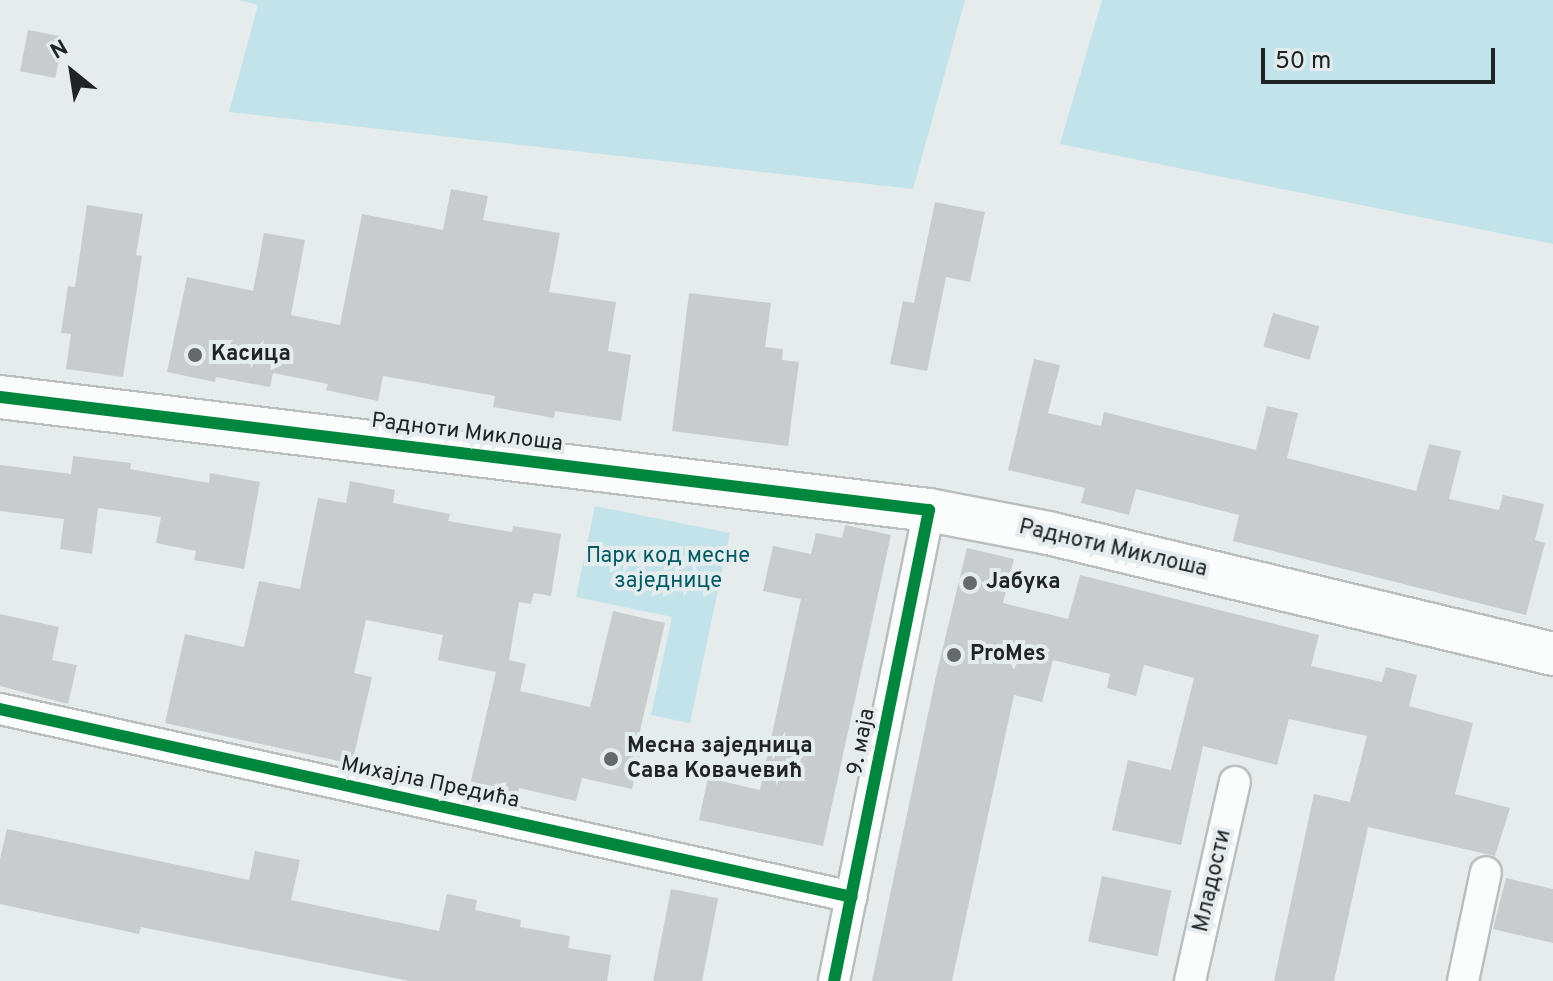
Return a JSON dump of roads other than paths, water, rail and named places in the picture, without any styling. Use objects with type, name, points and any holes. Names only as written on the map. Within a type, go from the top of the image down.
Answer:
[{"type":"street","name":"Радноти Миклоша","points":[[0,397],[929,510],[1048,533],[1553,654]]},
{"type":"street","name":"9. маја","points":[[834,981],[929,510]]},
{"type":"street","name":"Михајла Предића","points":[[0,709],[852,897]]},
{"type":"street","name":"Младости","points":[[1190,981],[1235,782]]},
{"type":"street","points":[[1463,981],[1486,872]]},
{"type":"place","name":"Касица","points":[[195,355]]},
{"type":"place","name":"Јабука","points":[[970,583]]},
{"type":"place","name":"ProMes","points":[[954,655]]},
{"type":"place","name":"Месна заједница Сава Ковачевић","points":[[611,759]]},
{"type":"park label","name":"Парк код месне заједнице","points":[[668,568]]}]
